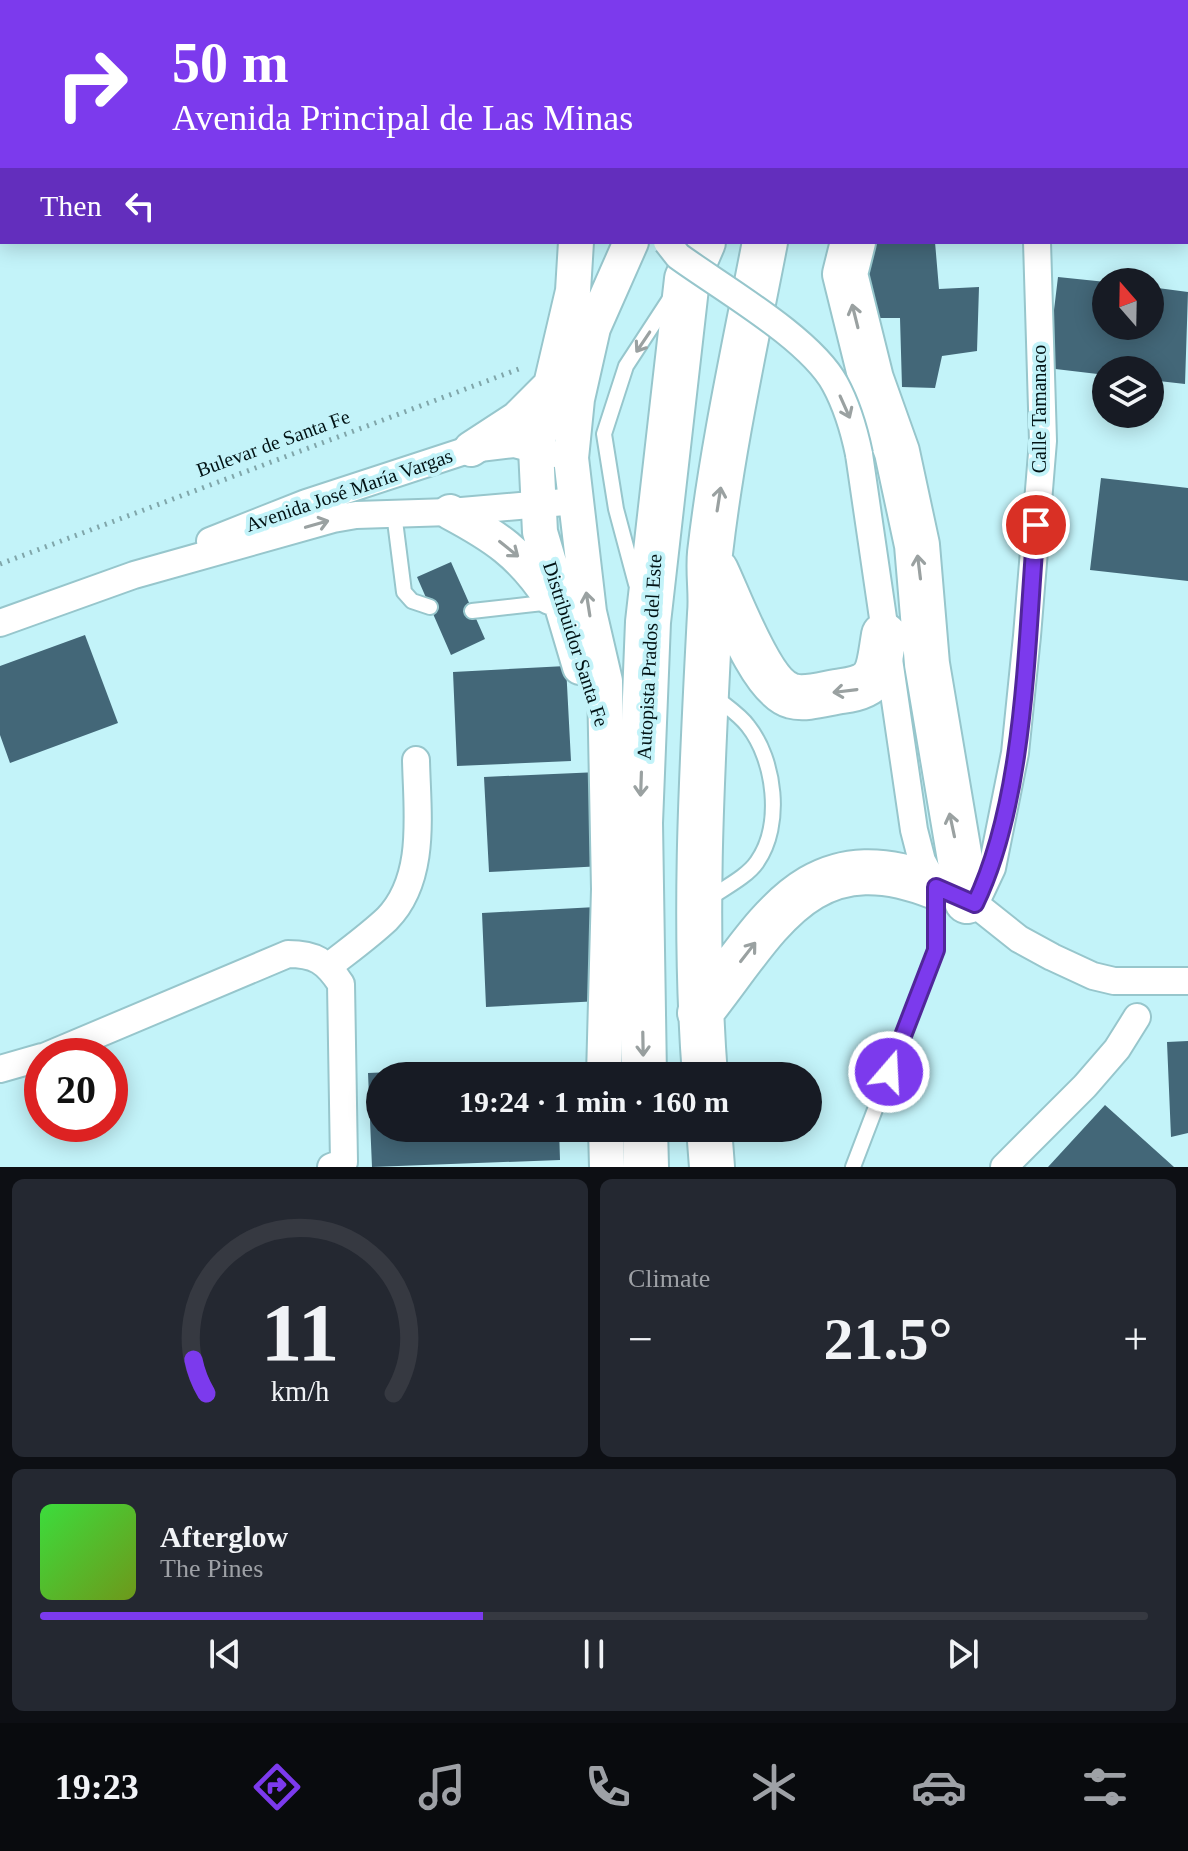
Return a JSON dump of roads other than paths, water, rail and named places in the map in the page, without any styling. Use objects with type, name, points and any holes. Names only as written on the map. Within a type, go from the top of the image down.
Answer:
[{"type":"highway","points":[[704,1062],[697,908],[704,688],[711,612],[709,557],[742,354],[765,244]]},
{"type":"highway","points":[[852,244],[845,274],[871,379],[897,452],[917,545],[927,664],[959,898]]},
{"type":"highway","name":"Autopista Prados del Este","points":[[644,1062],[640,823],[648,622],[686,254]]},
{"type":"highway","points":[[709,557],[748,640],[777,690],[795,697],[863,688],[875,678],[884,635]]},
{"type":"highway","points":[[700,1013],[774,917],[791,899],[811,888],[856,870],[901,874],[959,898]]},
{"type":"highway","points":[[645,1142],[646,1167]]},
{"type":"highway","points":[[710,1142],[712,1167]]},
{"type":"street","name":"Distribuidor Santa Fe","points":[[576,244],[573,291],[536,449],[538,504],[540,532],[575,652],[605,736]]},
{"type":"street","name":"Distribuidor Santa Fe","points":[[605,736],[605,681],[589,612],[571,458],[577,399],[590,340],[630,244]]},
{"type":"street","name":"Calle Tamanaco","points":[[959,898],[992,868],[1015,753],[1043,441],[1037,244]]},
{"type":"street","points":[[686,254],[678,256],[815,359],[834,382],[852,423],[884,635],[895,684],[914,830],[922,861],[959,898],[1019,939],[1093,976],[1137,983],[1188,981]]},
{"type":"street","points":[[471,449],[517,419],[557,367]]},
{"type":"street","name":"Avenida José María Vargas","points":[[134,575],[242,526],[471,449],[506,444],[571,458]]},
{"type":"street","name":"Avenida José María Vargas","points":[[0,623],[134,575],[333,519],[576,501]]},
{"type":"street","points":[[450,512],[505,544],[530,566],[552,602],[575,652]]},
{"type":"street","points":[[604,1062],[609,889],[605,736]]},
{"type":"street","points":[[329,966],[388,917],[406,891],[418,846],[416,760]]},
{"type":"street","points":[[89,1038],[288,954],[313,954],[329,966],[341,984],[340,1165]]},
{"type":"street","points":[[1004,1167],[1085,1086],[1117,1049],[1137,1017]]},
{"type":"street","points":[[0,1069],[24,1062]]},
{"type":"street","points":[[606,1142],[607,1167]]},
{"type":"lane","points":[[648,622],[616,509],[604,434],[626,366],[671,296],[686,254]]},
{"type":"lane","points":[[394,513],[404,592],[412,601],[430,607]]},
{"type":"lane","points":[[472,611],[552,602]]},
{"type":"lane","points":[[697,908],[757,863],[770,830],[772,787],[764,751],[747,724],[704,688]]},
{"type":"lane","points":[[853,1167],[959,898]]}]
